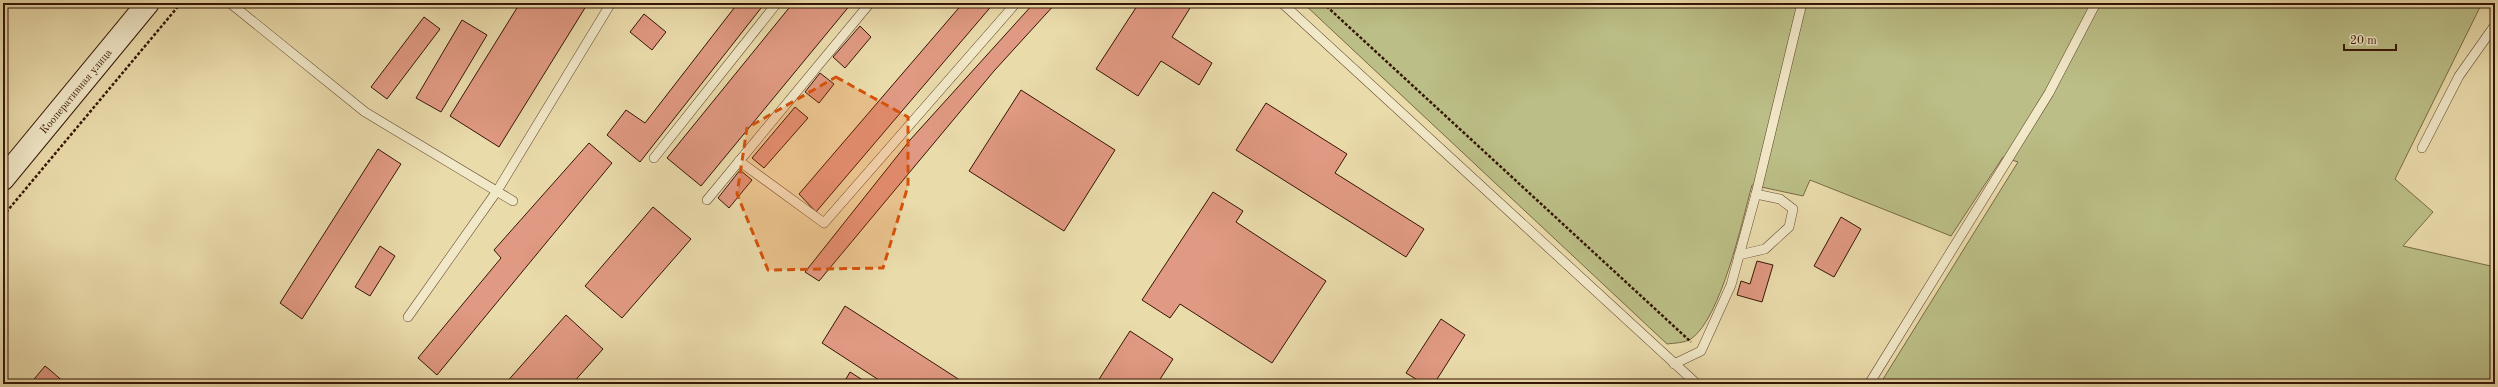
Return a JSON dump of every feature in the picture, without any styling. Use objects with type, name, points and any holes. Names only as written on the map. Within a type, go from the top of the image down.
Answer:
[{"type":"main road","name":"Кооперативная улица","points":[[3,179],[148,3]]},
{"type":"lane","points":[[230,3],[365,112],[513,201]]},
{"type":"lane","points":[[408,317],[497,191],[611,3]]},
{"type":"lane","points":[[654,158],[777,3]]},
{"type":"lane","points":[[739,161],[824,223],[1016,3]]},
{"type":"lane","points":[[1282,3],[1697,384]]},
{"type":"lane","points":[[1674,364],[1701,351],[1731,285],[1756,194],[1802,3]]},
{"type":"lane","points":[[1869,384],[2049,93],[2096,3]]},
{"type":"lane","points":[[707,200],[867,4]]},
{"type":"lane","points":[[2422,148],[2459,76],[2495,24]]},
{"type":"lane","points":[[1739,255],[1765,249],[1789,227],[1793,209],[1780,199],[1756,194]]},
{"type":"path","points":[[3,216],[181,3]]},
{"type":"path","points":[[1323,3],[1701,351]]},
{"type":"highlighted area","points":[[836,77],[908,117],[908,186],[883,268],[768,270],[737,194],[747,128]]},
{"type":"green space","points":[[1303,3],[2482,3],[2395,179],[2433,212],[2403,246],[2495,267],[2495,384],[1880,384],[2018,162],[2003,157],[1951,236],[1810,180],[1803,196],[1752,185],[1729,268],[1712,311],[1702,328],[1691,339],[1683,342],[1667,344]]},
{"type":"building","points":[[520,3],[588,3],[499,147],[450,116]]},
{"type":"building","points":[[738,3],[765,3],[640,162],[607,135],[626,110],[645,123]]},
{"type":"building","points":[[793,3],[851,4],[701,186],[667,158]]},
{"type":"building","points":[[963,3],[994,3],[816,212],[799,194]]},
{"type":"building","points":[[1034,3],[1056,3],[994,71],[819,281],[805,272],[910,140]]},
{"type":"building","points":[[1139,3],[1183,3],[1190,8],[1172,37],[1212,63],[1199,85],[1161,61],[1138,96],[1096,69]]},
{"type":"building","points":[[644,14],[666,32],[652,50],[630,32]]},
{"type":"building","points":[[424,17],[440,29],[387,99],[371,87]]},
{"type":"building","points":[[462,20],[487,35],[441,112],[416,98]]},
{"type":"building","points":[[860,26],[871,37],[845,68],[833,57]]},
{"type":"building","points":[[820,73],[834,84],[819,103],[805,92]]},
{"type":"building","points":[[1021,90],[1115,150],[1064,231],[969,171]]},
{"type":"building","points":[[1266,103],[1347,154],[1335,173],[1424,229],[1406,257],[1236,150]]},
{"type":"building","points":[[795,107],[808,118],[764,168],[752,158]]},
{"type":"building","points":[[589,143],[612,163],[437,375],[418,358],[501,258],[494,250]]},
{"type":"building","points":[[378,149],[401,164],[302,319],[280,303]]},
{"type":"building","points":[[740,170],[752,180],[729,208],[718,198]]},
{"type":"building","points":[[1213,192],[1243,211],[1236,222],[1326,281],[1272,363],[1180,304],[1170,318],[1142,300]]},
{"type":"building","points":[[653,207],[691,239],[622,318],[585,286]]},
{"type":"building","points":[[1841,217],[1861,229],[1834,277],[1814,266]]},
{"type":"building","points":[[380,246],[395,256],[370,296],[355,287]]},
{"type":"building","points":[[1757,261],[1773,265],[1762,302],[1737,295],[1741,281],[1750,284]]},
{"type":"building","points":[[845,306],[966,384],[885,384],[822,343]]},
{"type":"building","points":[[566,315],[603,349],[572,384],[505,384]]},
{"type":"building","points":[[1441,319],[1465,335],[1434,384],[1424,384],[1406,373]]},
{"type":"building","points":[[1130,331],[1173,359],[1157,384],[1096,384]]},
{"type":"building","points":[[45,366],[50,370],[66,384],[30,384]]},
{"type":"building","points":[[850,372],[869,384],[843,384]]}]
